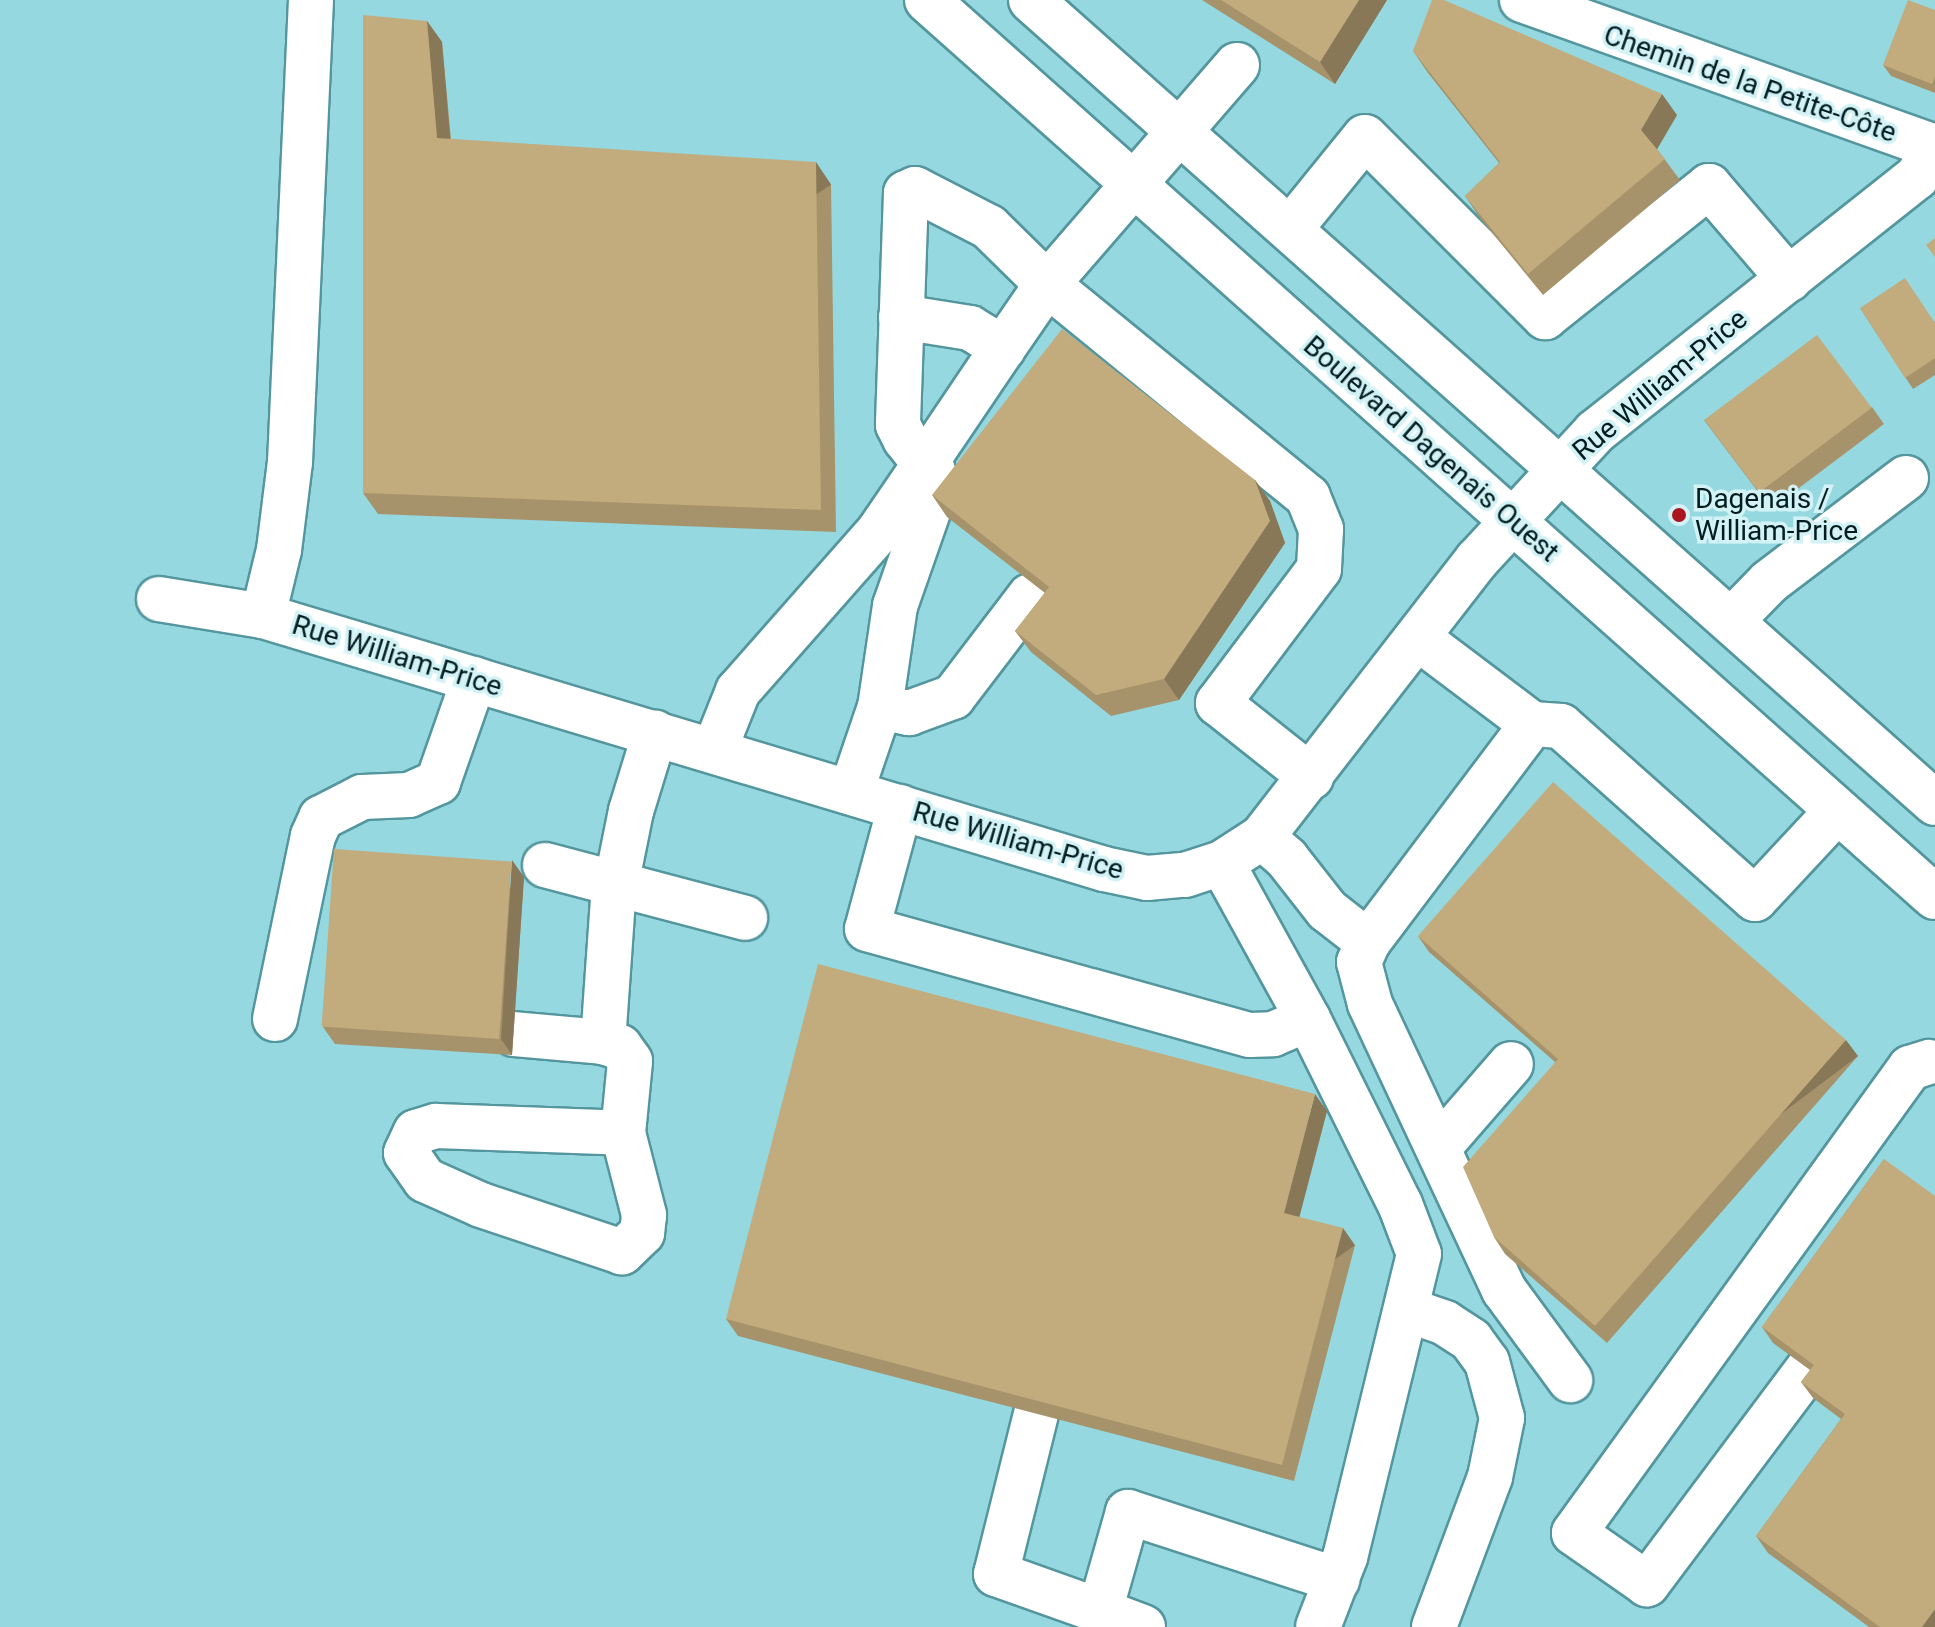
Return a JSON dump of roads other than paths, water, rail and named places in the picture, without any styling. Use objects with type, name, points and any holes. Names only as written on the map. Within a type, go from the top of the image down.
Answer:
[{"type":"street","points":[[263,616],[279,550],[290,462],[311,0]]},
{"type":"street","name":"Boulevard Dagenais Ouest","points":[[927,0],[1935,897]]},
{"type":"street","points":[[1031,0],[1562,468],[1935,803]]},
{"type":"street","name":"Chemin de la Petite-Côte","points":[[1524,0],[1935,148]]},
{"type":"street","points":[[714,751],[738,691],[879,531],[1047,284],[1131,182],[1237,65]]},
{"type":"street","points":[[1291,228],[1365,137],[1545,317],[1709,186],[1789,279]]},
{"type":"street","name":"Rue William-Price","points":[[159,599],[263,616],[1147,878],[1185,875],[1222,863],[1262,837],[1513,521],[1606,422],[1917,177],[1935,148]]},
{"type":"street","points":[[851,792],[880,707],[895,606],[935,503],[936,477],[898,425],[909,190],[922,189],[989,227],[1047,284],[1308,497],[1321,529],[1319,569],[1218,703],[1311,777]]},
{"type":"street","points":[[901,317],[970,328],[1003,348]]},
{"type":"street","points":[[1731,621],[1769,582],[1906,478]]},
{"type":"street","points":[[880,707],[909,713],[953,697],[1030,596]]},
{"type":"street","points":[[1418,638],[1532,724],[1561,726],[1755,899],[1837,811]]},
{"type":"street","points":[[275,1019],[313,836],[321,818],[362,797],[409,795],[438,782],[474,679]]},
{"type":"street","points":[[1532,724],[1368,942],[1361,976],[1504,1290],[1570,1380]]},
{"type":"street","points":[[603,1042],[617,881],[631,811],[655,733]]},
{"type":"street","points":[[900,807],[867,929],[1250,1035],[1273,1034],[1308,1019]]},
{"type":"street","points":[[1262,837],[1287,859],[1327,910],[1368,942]]},
{"type":"street","points":[[1222,863],[1308,1019],[1415,1238],[1417,1274],[1337,1580],[1318,1627]]},
{"type":"street","points":[[545,865],[617,881],[745,918]]},
{"type":"street","points":[[514,1034],[603,1042],[620,1047],[630,1061],[623,1133],[640,1185],[644,1215],[642,1233],[622,1252],[481,1205],[425,1180],[406,1153],[416,1132],[436,1126],[623,1133]]},
{"type":"street","points":[[1808,1369],[1647,1584],[1574,1533],[1910,1068],[1933,1061]]},
{"type":"street","points":[[1438,1148],[1511,1064]]},
{"type":"street","points":[[1408,1310],[1471,1340],[1487,1362],[1502,1418],[1490,1477],[1434,1627]]},
{"type":"street","points":[[1036,1414],[996,1574],[1143,1627]]},
{"type":"street","points":[[1100,1611],[1128,1512],[1337,1580]]},
{"type":"place","name":"Dagenais / William-Price","points":[[1679,515]]}]
